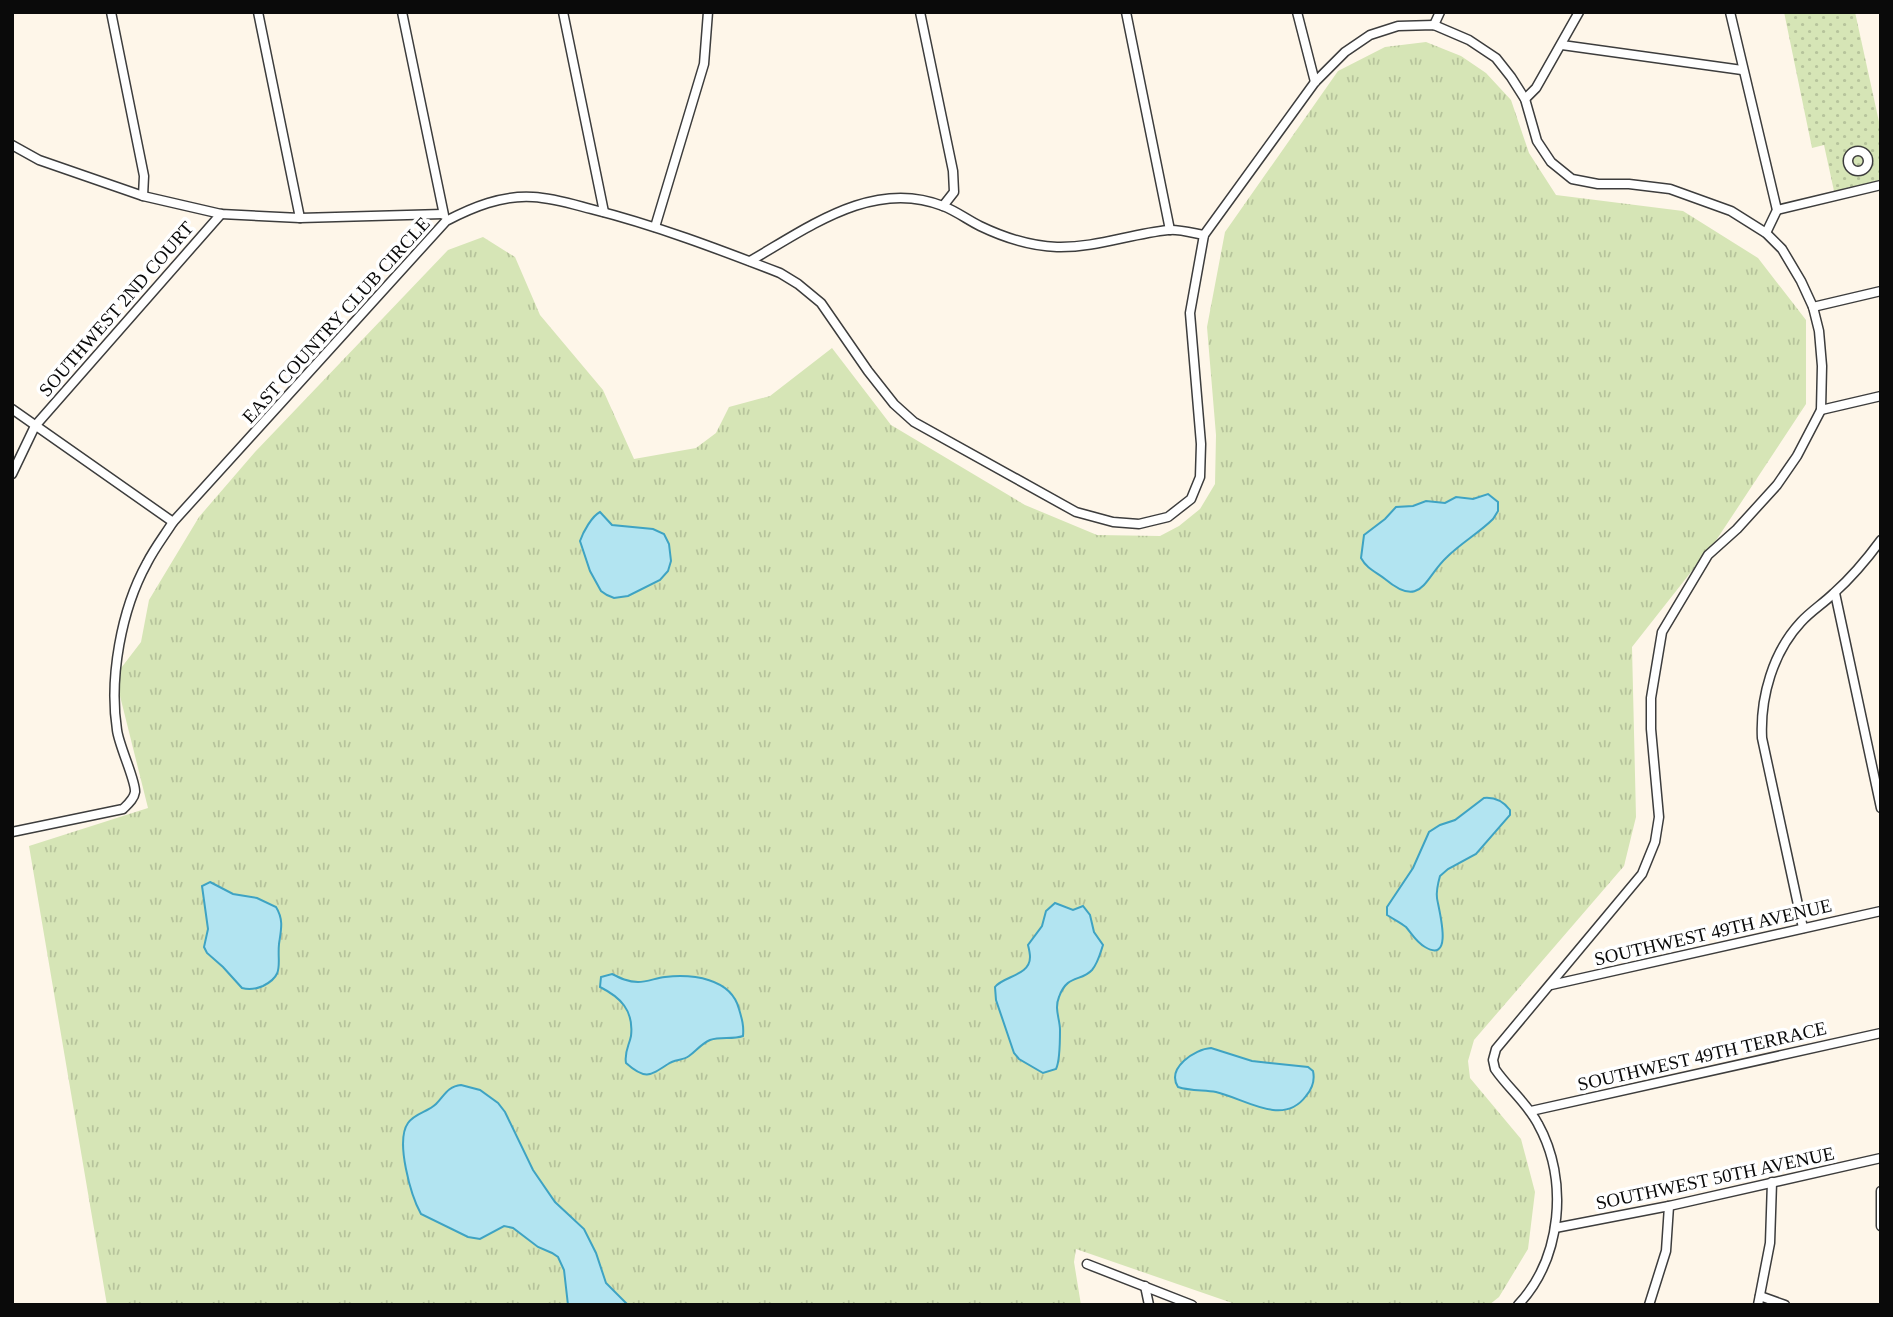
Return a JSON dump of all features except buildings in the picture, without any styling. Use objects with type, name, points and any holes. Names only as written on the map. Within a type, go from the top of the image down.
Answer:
[{"type":"street","points":[[111,12],[144,176],[143,196]]},
{"type":"street","points":[[258,12],[300,218]]},
{"type":"street","points":[[12,145],[39,160],[143,196],[221,214],[300,218],[445,218],[402,12]]},
{"type":"street","points":[[564,12],[604,212]]},
{"type":"street","points":[[655,228],[704,64],[708,12]]},
{"type":"street","points":[[920,12],[953,171],[954,192],[943,206]]},
{"type":"street","points":[[1126,12],[1170,230]]},
{"type":"street","points":[[1297,12],[1315,82]]},
{"type":"street","points":[[1434,25],[1440,12]]},
{"type":"street","points":[[1525,99],[1536,88],[1579,12]]},
{"type":"street","points":[[1730,12],[1777,210],[1766,233]]},
{"type":"street","name":"EAST COUNTRY CLUB CIRCLE","points":[[12,832],[123,809],[131,801],[135,791],[117,732],[117,652],[127,613],[146,565],[173,523],[445,218],[502,198],[533,197],[604,212],[780,273],[799,284],[821,303],[868,371],[894,404],[914,422],[1076,512],[1112,522],[1139,524],[1168,517],[1191,499],[1200,477],[1201,444],[1190,313],[1205,235],[1315,82],[1345,52],[1370,34],[1398,26],[1434,25],[1469,40],[1496,58],[1525,99],[1537,141],[1551,162],[1572,179],[1598,184],[1629,184],[1670,189],[1731,211],[1766,233],[1782,249],[1813,307],[1819,331],[1822,366],[1821,410]]},
{"type":"street","points":[[1562,45],[1742,70]]},
{"type":"street","points":[[1861,171],[1865,189]]},
{"type":"street","points":[[1777,210],[1881,186]]},
{"type":"street","points":[[750,261],[846,208],[873,199],[921,200],[943,206],[1018,242],[1057,247],[1095,244],[1170,230],[1205,235]]},
{"type":"street","name":"SOUTHWEST 2ND COURT","points":[[12,474],[35,426],[221,214]]},
{"type":"street","points":[[1813,307],[1881,291]]},
{"type":"street","points":[[1518,1305],[1528,1294],[1546,1260],[1555,1228],[1555,1176],[1549,1150],[1531,1111],[1500,1077],[1493,1060],[1496,1049],[1630,891],[1642,874],[1655,842],[1659,817],[1651,698],[1662,632],[1709,555],[1777,485],[1797,456],[1821,410],[1881,396]]},
{"type":"street","points":[[12,409],[173,523]]},
{"type":"street","points":[[1803,928],[1762,738],[1761,717],[1765,692],[1778,656],[1801,622],[1835,593],[1881,540]]},
{"type":"street","points":[[1835,593],[1881,808]]},
{"type":"street","name":"SOUTHWEST 49TH AVENUE","points":[[1551,985],[1881,911]]},
{"type":"street","name":"SOUTHWEST 49TH TERRACE","points":[[1531,1111],[1881,1033]]},
{"type":"street","name":"SOUTHWEST 50TH AVENUE","points":[[1555,1228],[1880,1160]]},
{"type":"street","points":[[1772,1182],[1770,1243],[1759,1301],[1785,1305]]},
{"type":"street","points":[[1881,1191],[1881,1226]]},
{"type":"street","points":[[1649,1305],[1666,1251],[1669,1206]]},
{"type":"street","points":[[1087,1264],[1192,1305]]},
{"type":"street","points":[[1145,1286],[1149,1305]]},
{"type":"green space","points":[[1784,12],[1855,12],[1881,131],[1881,180],[1834,191],[1824,145],[1812,148]]},
{"type":"green space","points":[[1426,42],[1461,56],[1486,73],[1511,100],[1529,153],[1556,195],[1683,211],[1758,258],[1806,320],[1806,404],[1717,539],[1632,647],[1636,817],[1624,866],[1474,1040],[1468,1061],[1470,1078],[1521,1139],[1535,1192],[1528,1249],[1499,1297],[1489,1305],[1238,1305],[1076,1249],[1074,1262],[1081,1305],[107,1305],[29,846],[148,808],[115,676],[141,642],[149,600],[199,517],[255,452],[448,250],[483,237],[515,257],[540,315],[603,390],[634,459],[696,448],[716,433],[729,407],[770,396],[832,348],[891,425],[1025,505],[1097,535],[1160,536],[1179,526],[1200,509],[1215,484],[1216,435],[1207,327],[1225,232],[1338,71],[1385,47]]},
{"type":"water","points":[[1488,494],[1498,502],[1498,511],[1493,519],[1452,552],[1421,588],[1407,592],[1397,588],[1363,562],[1361,558],[1364,535],[1396,507],[1413,506],[1426,501],[1445,503],[1456,497],[1473,499]]},
{"type":"water","points":[[600,512],[612,525],[653,529],[664,534],[669,544],[671,561],[668,571],[660,580],[628,596],[614,598],[601,591],[590,571],[580,541],[588,525]]},
{"type":"water","points":[[1484,798],[1502,802],[1510,810],[1510,815],[1476,854],[1440,876],[1437,895],[1442,922],[1442,942],[1440,948],[1434,950],[1425,947],[1406,927],[1387,915],[1387,907],[1413,868],[1429,832],[1455,820]]},
{"type":"water","points":[[210,882],[233,894],[257,898],[276,907],[279,912],[281,925],[277,973],[263,986],[242,988],[207,953],[204,947],[208,929],[202,886]]},
{"type":"water","points":[[1055,903],[1073,910],[1083,906],[1090,915],[1094,932],[1103,945],[1092,970],[1070,982],[1062,990],[1057,1006],[1060,1050],[1057,1065],[1056,1069],[1043,1073],[1019,1059],[1014,1053],[996,1000],[995,987],[1026,968],[1030,957],[1028,945],[1042,926],[1046,911]]},
{"type":"water","points":[[612,974],[634,982],[687,976],[719,984],[735,999],[742,1019],[743,1036],[710,1040],[686,1058],[671,1062],[657,1071],[647,1074],[638,1072],[626,1063],[631,1036],[628,1012],[614,995],[600,987],[601,977]]},
{"type":"water","points":[[1211,1048],[1252,1061],[1308,1067],[1313,1071],[1311,1087],[1297,1105],[1275,1110],[1216,1092],[1178,1087],[1176,1073],[1184,1061],[1197,1052]]},
{"type":"water","points":[[461,1085],[480,1090],[498,1103],[505,1112],[533,1170],[555,1202],[584,1229],[606,1283],[628,1305],[568,1305],[564,1270],[558,1257],[538,1247],[513,1228],[504,1226],[480,1239],[468,1237],[421,1214],[406,1168],[404,1131],[411,1120],[433,1107],[449,1089]]}]
